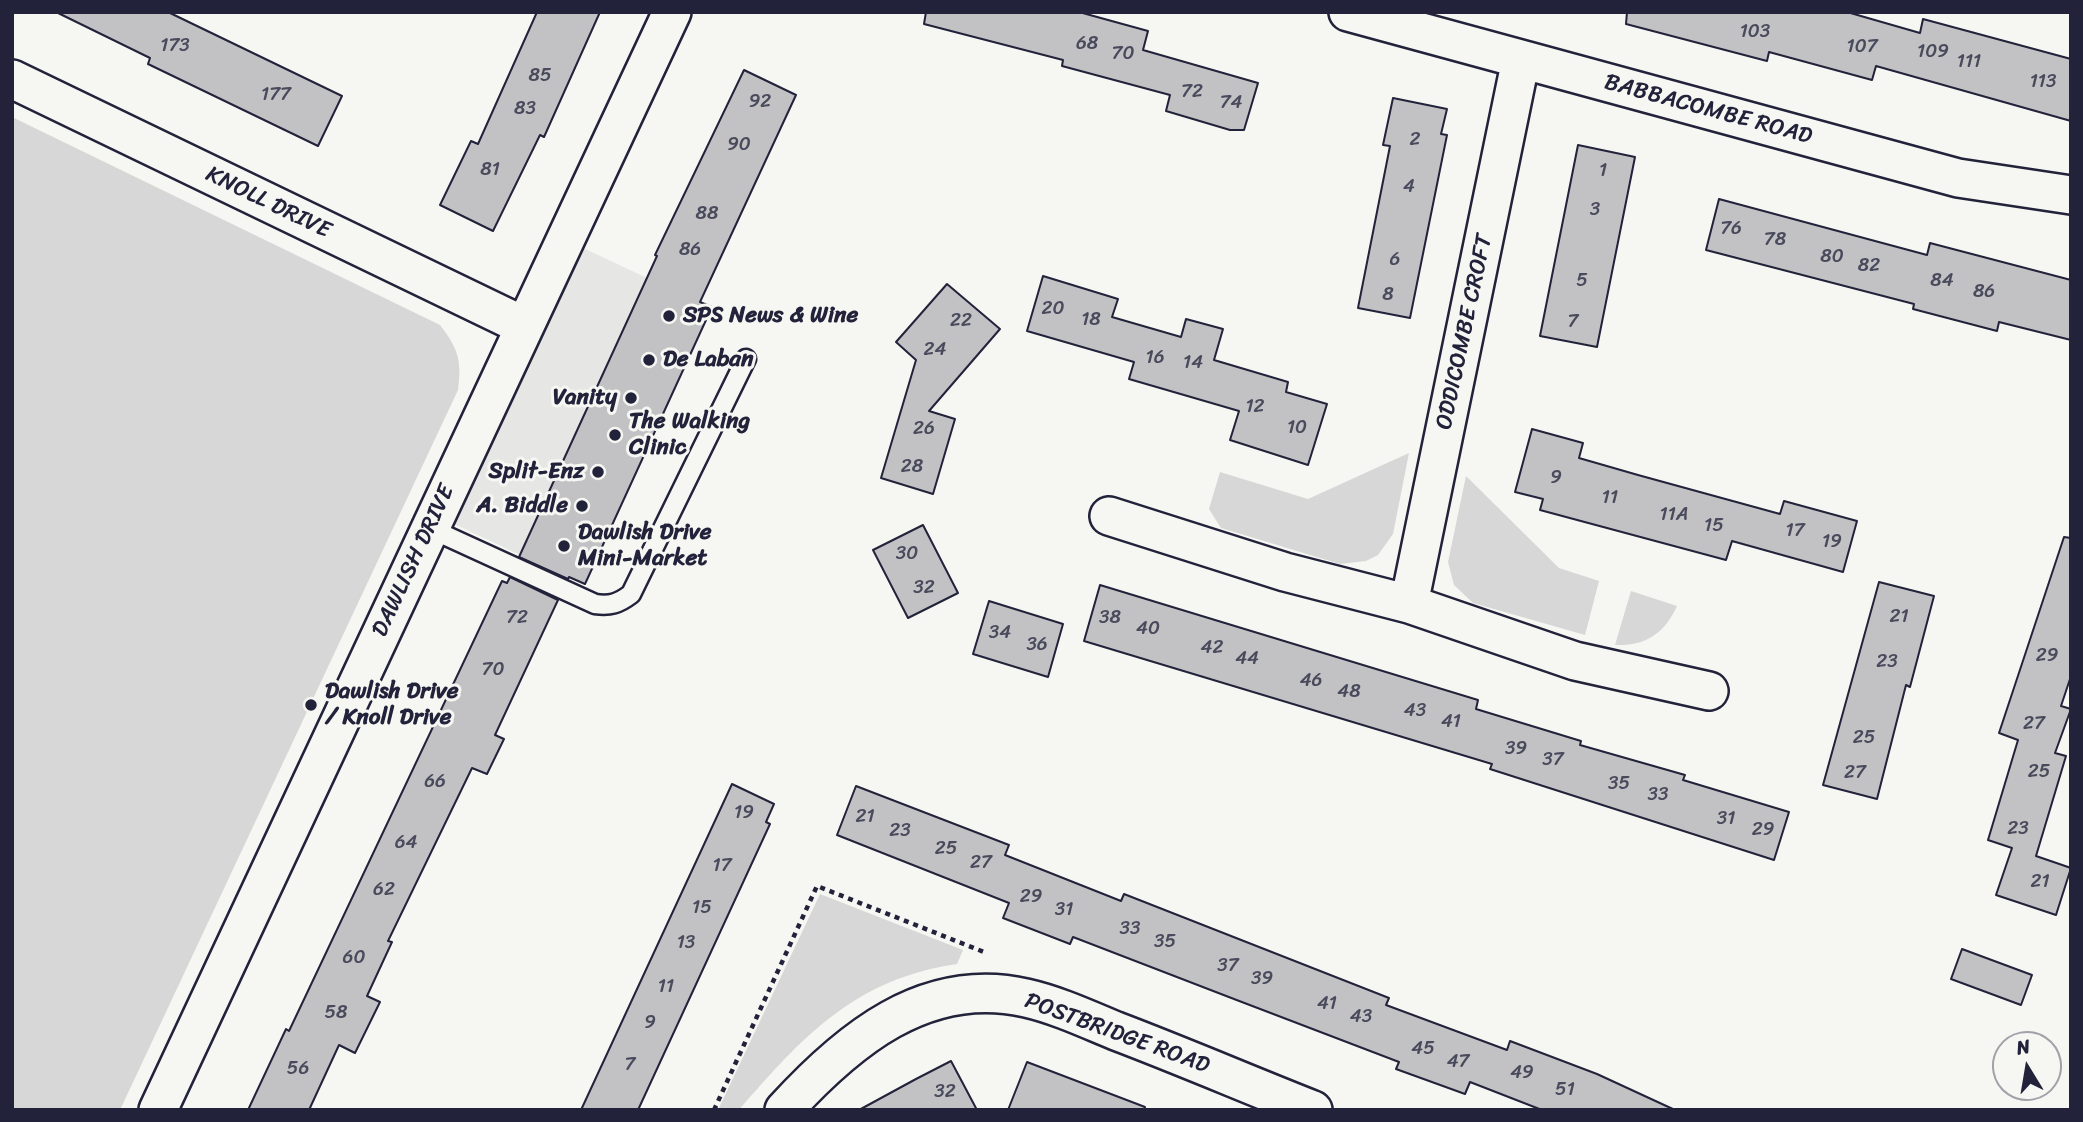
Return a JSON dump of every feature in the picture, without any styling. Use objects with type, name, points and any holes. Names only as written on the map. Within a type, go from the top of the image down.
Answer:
[{"type":"street","name":"DAWLISH DRIVE","points":[[158,1110],[671,12]]},
{"type":"street","name":"BABBACOMBE ROAD","points":[[1348,12],[1958,178],[2071,195]]},
{"type":"street","name":"ODDICOMBE CROFT","points":[[1409,604],[1521,60]]},
{"type":"street","name":"KNOLL DRIVE","points":[[12,79],[524,326]]},
{"type":"street","points":[[1109,516],[1285,572],[1409,604],[1575,661],[1709,691]]},
{"type":"street","name":"POSTBRIDGE ROAD","points":[[784,1110],[851,1043],[901,1013],[962,995],[1024,997],[1303,1108]]},
{"type":"lane","points":[[429,528],[595,604],[610,606],[621,602],[631,594],[746,359]]},
{"type":"path","points":[[714,1110],[817,886],[1010,962],[1024,997]]},
{"type":"shaded area","points":[[12,117],[440,325],[455,348],[459,363],[458,390],[120,1110],[12,1110]]},
{"type":"shaded area","points":[[564,239],[647,278],[520,555],[435,515]]},
{"type":"shaded area","points":[[1409,453],[1393,534],[1378,555],[1366,561],[1340,564],[1221,528],[1209,509],[1220,472],[1308,499]]},
{"type":"shaded area","points":[[1466,476],[1559,568],[1599,581],[1585,635],[1473,603],[1454,585],[1448,562]]},
{"type":"shaded area","points":[[1631,591],[1677,606],[1666,624],[1653,636],[1636,643],[1615,645]]},
{"type":"shaded area","points":[[820,894],[963,950],[957,964],[921,972],[860,997],[809,1035],[739,1110],[718,1110]]},
{"type":"building","points":[[56,12],[168,12],[342,96],[318,146],[148,64],[150,58]]},
{"type":"building","points":[[537,12],[600,12],[544,137],[540,135],[493,231],[440,205],[471,141],[478,144]]},
{"type":"building","points":[[926,12],[1079,12],[1148,31],[1143,50],[1258,83],[1244,130],[1230,130],[1166,111],[1170,95],[1062,66],[1063,60],[924,24]]},
{"type":"building","points":[[1627,12],[1847,12],[1920,33],[1923,19],[2071,59],[2071,121],[1876,66],[1872,80],[1769,52],[1767,61],[1626,24]]},
{"type":"building","points":[[744,70],[796,95],[700,302],[712,307],[585,584],[569,577],[568,579],[519,557],[657,256],[655,255]]},
{"type":"building","points":[[1393,98],[1447,109],[1441,134],[1447,135],[1410,318],[1358,308],[1390,146],[1383,145]]},
{"type":"building","points":[[1578,145],[1635,157],[1597,347],[1540,336]]},
{"type":"building","points":[[1719,199],[1927,255],[1930,243],[2071,280],[2071,340],[1999,322],[1997,331],[1913,309],[1914,304],[1706,250]]},
{"type":"building","points":[[1043,276],[1118,299],[1112,317],[1181,337],[1186,319],[1223,329],[1214,360],[1288,382],[1286,392],[1327,404],[1308,465],[1230,440],[1239,411],[1129,379],[1134,362],[1027,331]]},
{"type":"building","points":[[947,284],[1000,329],[929,411],[955,419],[933,494],[881,478],[916,360],[896,342]]},
{"type":"building","points":[[1532,429],[1583,443],[1579,458],[1638,475],[1780,514],[1784,501],[1857,521],[1843,572],[1732,541],[1726,560],[1540,510],[1543,499],[1515,492]]},
{"type":"building","points":[[923,525],[958,593],[908,618],[873,550]]},
{"type":"building","points":[[2064,537],[2071,538],[2071,676],[2061,706],[2071,709],[2055,753],[2066,756],[2036,856],[2071,868],[2056,915],[1996,895],[2012,848],[1988,840],[2018,740],[1999,733]]},
{"type":"building","points":[[510,577],[558,600],[495,735],[504,739],[487,774],[472,768],[388,941],[392,942],[367,996],[380,1002],[355,1053],[339,1045],[309,1110],[248,1110],[286,1029],[289,1031],[502,581],[507,583]]},
{"type":"building","points":[[1879,582],[1934,596],[1910,687],[1906,685],[1877,799],[1823,785]]},
{"type":"building","points":[[1100,585],[1478,700],[1476,709],[1581,741],[1580,745],[1685,775],[1683,780],[1789,812],[1774,860],[1490,769],[1492,764],[1084,641]]},
{"type":"building","points":[[989,601],[1063,624],[1048,677],[973,654]]},
{"type":"building","points":[[732,784],[774,804],[766,822],[770,824],[638,1110],[581,1110]]},
{"type":"building","points":[[856,786],[1009,845],[1005,855],[1121,901],[1124,894],[1389,998],[1386,1005],[1507,1050],[1510,1041],[1597,1074],[1675,1110],[1542,1110],[1470,1082],[1465,1094],[1396,1069],[1399,1062],[1073,937],[1070,944],[1003,918],[1009,903],[837,835]]},
{"type":"building","points":[[1962,949],[2032,975],[2021,1005],[1951,979]]},
{"type":"building","points":[[951,1061],[977,1110],[859,1110],[916,1079]]},
{"type":"building","points":[[1027,1062],[1145,1107],[1144,1110],[1008,1110]]},
{"type":"place","name":"SPS News & Wine","points":[[669,316]]},
{"type":"place","name":"De Laban","points":[[649,360]]},
{"type":"place","name":"Vanity","points":[[631,398]]},
{"type":"place","name":"The Walking Clinic","points":[[615,435]]},
{"type":"place","name":"Split-Enz","points":[[598,472]]},
{"type":"place","name":"A. Biddle","points":[[582,506]]},
{"type":"place","name":"Dawlish Drive Mini-Market","points":[[564,546]]},
{"type":"place","name":"Dawlish Drive / Knoll Drive","points":[[311,705]]}]
